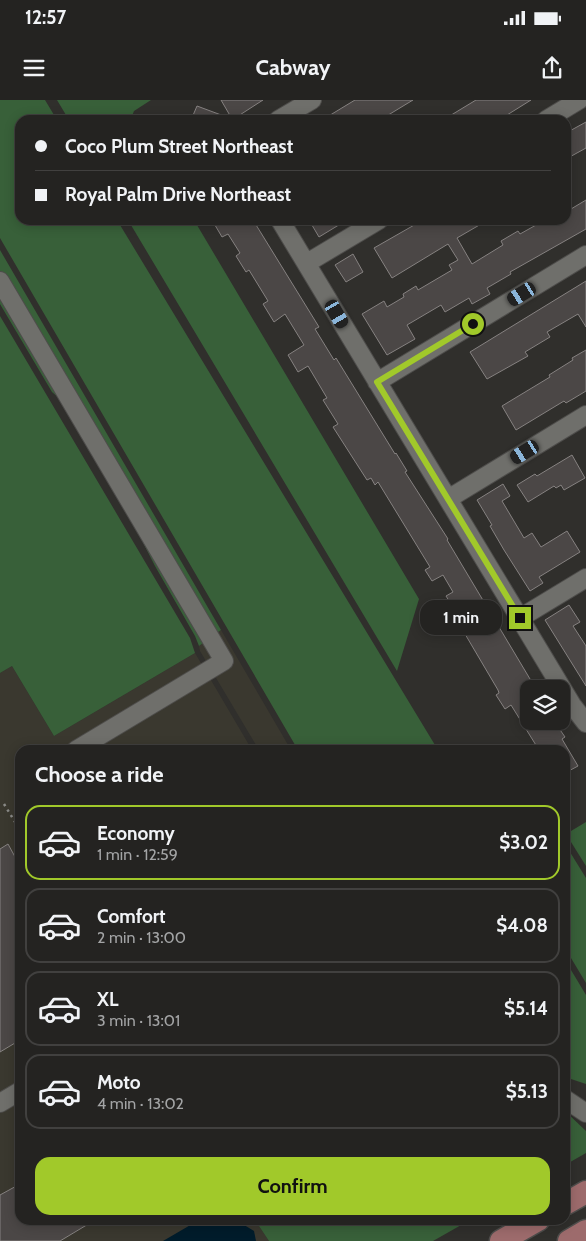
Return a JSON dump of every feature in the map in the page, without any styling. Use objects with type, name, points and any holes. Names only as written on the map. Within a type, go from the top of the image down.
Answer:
[{"type":"main road","points":[[570,1201],[586,1192]]},
{"type":"main road","points":[[501,1241],[529,1225]]},
{"type":"main road","points":[[569,1241],[586,1231]]},
{"type":"street","points":[[286,115],[312,100]]},
{"type":"street","points":[[554,115],[579,100]]},
{"type":"street","points":[[283,225],[572,705],[586,723]]},
{"type":"street","points":[[307,263],[371,225]]},
{"type":"street","points":[[377,382],[586,255]]},
{"type":"street","points":[[0,281],[224,661],[84,745]]},
{"type":"street","points":[[448,499],[586,415]]},
{"type":"street","points":[[520,618],[586,578]]},
{"type":"street","points":[[0,1103],[15,1094]]},
{"type":"street","points":[[570,1102],[586,1113]]},
{"type":"path","points":[[4,804],[15,822]]},
{"type":"shaded area","points":[[221,630],[288,745],[256,745],[200,651],[199,646]]},
{"type":"shaded area","points":[[195,653],[249,745],[15,745],[15,1225],[258,1225],[269,1241],[0,1241],[0,673],[12,666],[54,736]]},
{"type":"green space","points":[[0,100],[45,100],[54,115],[15,115],[15,225],[120,225],[435,745],[295,745],[0,238]]},
{"type":"green space","points":[[57,100],[151,100],[134,111],[132,115],[66,115]]},
{"type":"green space","points":[[131,225],[197,225],[419,599],[397,671]]},
{"type":"green space","points":[[0,250],[221,630],[199,646],[155,566],[78,415],[52,392],[0,304]]},
{"type":"green space","points":[[0,316],[190,638],[195,653],[54,736],[12,666],[0,673]]},
{"type":"green space","points":[[586,822],[586,866],[570,840],[570,832]]},
{"type":"green space","points":[[570,852],[586,878],[586,983],[570,956]]},
{"type":"green space","points":[[570,968],[586,995],[586,1084],[570,1079]]},
{"type":"green space","points":[[570,1116],[586,1131],[586,1153],[570,1162]]},
{"type":"green space","points":[[258,1225],[461,1225],[433,1241],[269,1241]]},
{"type":"water","points":[[190,1225],[244,1225],[254,1231],[256,1241],[163,1241]]},
{"type":"building","points":[[221,100],[263,100],[240,115],[230,115]]},
{"type":"building","points":[[355,100],[413,100],[388,115],[330,115]]},
{"type":"building","points":[[476,100],[531,100],[507,115],[451,115]]},
{"type":"building","points":[[197,106],[221,115],[193,115]]},
{"type":"building","points":[[586,122],[586,148],[571,156],[571,130]]},
{"type":"building","points":[[586,200],[586,229],[510,272],[511,274],[487,288],[490,294],[472,304],[469,298],[445,312],[441,305],[407,325],[415,339],[387,355],[362,314],[384,301],[387,307],[404,297],[403,294],[416,286],[418,290],[452,270],[449,265],[458,260],[448,244],[392,278],[374,248],[414,225],[479,225],[457,238],[472,264],[503,245],[501,241],[518,231],[520,234],[536,225],[571,225],[571,209]]},
{"type":"building","points":[[215,225],[256,225],[319,327],[315,329],[334,360],[336,358],[448,539],[531,680],[520,680],[520,719],[511,705],[505,709],[496,695],[499,693],[498,690],[455,617],[458,615],[446,596],[453,592],[443,575],[432,581],[425,570],[430,567],[378,482],[375,485],[371,478],[367,480],[333,427],[338,424],[323,400],[327,398],[308,366],[298,372],[288,355],[304,345],[285,314],[274,322],[263,304],[268,301],[249,270],[246,272],[236,256],[240,253],[228,234],[222,237]]},
{"type":"building","points":[[312,225],[339,225],[319,237]]},
{"type":"building","points":[[353,254],[363,272],[346,282],[335,265]]},
{"type":"building","points":[[586,281],[586,327],[578,314],[547,332],[550,337],[525,352],[528,356],[487,379],[470,352]]},
{"type":"building","points":[[586,350],[586,391],[566,403],[564,401],[516,430],[502,406],[550,377],[549,375]]},
{"type":"building","points":[[572,455],[585,478],[564,490],[561,485],[556,488],[554,486],[528,502],[517,485],[535,474],[537,476]]},
{"type":"building","points":[[503,484],[510,496],[502,501],[524,538],[532,533],[541,547],[567,531],[580,552],[539,577],[543,583],[530,591],[490,526],[492,525],[477,500]]},
{"type":"building","points":[[569,605],[580,622],[573,626],[586,646],[586,686],[545,620]]},
{"type":"building","points":[[527,730],[560,730],[565,737],[562,739],[566,745],[536,745]]},
{"type":"building","points":[[570,752],[578,766],[570,770]]},
{"type":"building","points":[[8,844],[15,857],[15,1043],[0,1052],[0,849]]},
{"type":"building","points":[[15,1187],[15,1225],[87,1225],[60,1241],[0,1241],[0,1195]]},
{"type":"route","points":[[473,324],[377,382],[520,618]]}]
